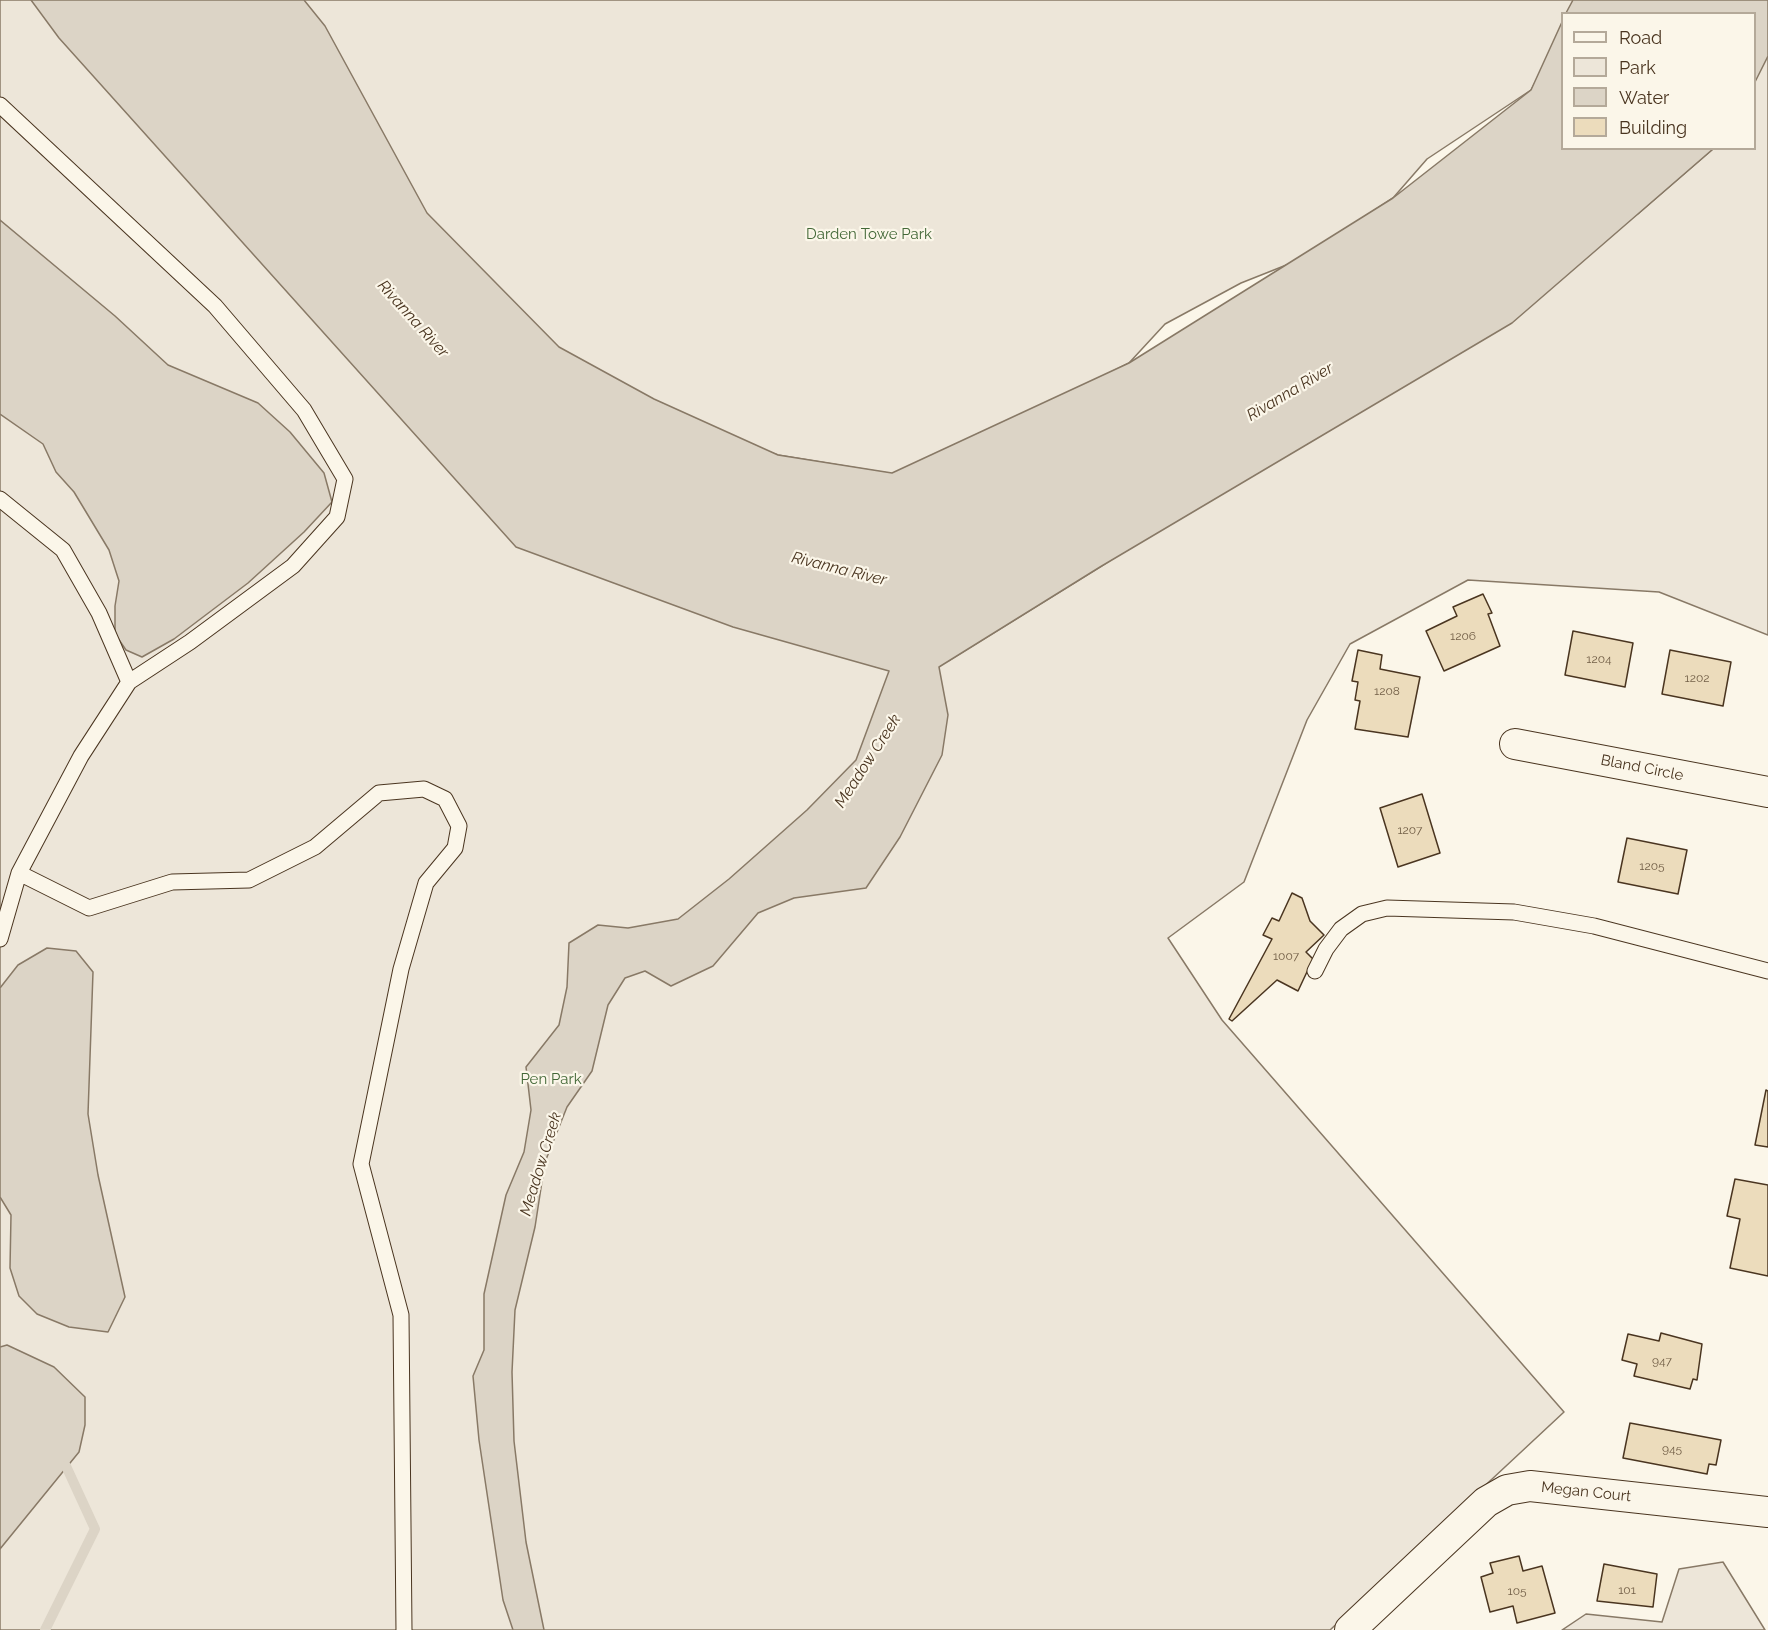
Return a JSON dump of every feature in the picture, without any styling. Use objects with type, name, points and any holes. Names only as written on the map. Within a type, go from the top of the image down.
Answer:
[{"type":"street","name":"Bland Circle","points":[[1515,744],[1768,792]]},
{"type":"street","name":"Megan Court","points":[[1350,1630],[1486,1502],[1507,1490],[1530,1486],[1768,1512]]},
{"type":"lane","points":[[0,105],[215,306],[304,410],[345,480],[337,517],[293,566],[190,642],[129,682],[81,756],[19,873],[0,939]]},
{"type":"lane","points":[[0,499],[63,550],[99,614],[129,682]]},
{"type":"lane","points":[[19,873],[89,908],[172,882],[249,880],[315,847],[379,793],[424,789],[445,799],[459,826],[455,848],[426,883],[419,904],[401,969],[361,1164],[401,1315],[404,1630]]},
{"type":"lane","points":[[1315,971],[1326,949],[1341,929],[1362,914],[1387,908],[1514,912],[1594,926],[1768,971]]},
{"type":"green space","name":"Pen Park","points":[[0,0],[113,0],[948,661],[1100,567],[1639,213],[1712,150],[1756,150],[1756,46],[1768,40],[1768,635],[1659,592],[1468,580],[1350,644],[1307,720],[1244,882],[1168,938],[1222,1020],[1564,1412],[1330,1630],[0,1630]]},
{"type":"green space","name":"Darden Towe Park","points":[[278,0],[1585,0],[1579,12],[1561,12],[1561,36],[1531,90],[1427,159],[1393,198],[1299,260],[1241,283],[1165,324],[1129,363],[906,476],[778,455],[736,440],[501,336]]},
{"type":"green space","points":[[1723,1562],[1765,1630],[1562,1630],[1586,1614],[1662,1622],[1679,1569]]},
{"type":"water","points":[[31,0],[304,0],[325,26],[427,213],[559,347],[654,399],[778,455],[892,473],[1129,363],[1393,198],[1531,90],[1561,24],[1561,150],[1712,150],[1512,323],[1100,567],[939,667],[948,715],[942,755],[900,837],[866,888],[794,898],[758,913],[713,966],[671,986],[645,971],[625,978],[608,1005],[592,1071],[567,1107],[545,1162],[535,1227],[515,1310],[512,1372],[514,1441],[526,1542],[544,1630],[513,1630],[503,1600],[479,1440],[473,1376],[484,1350],[484,1294],[506,1195],[524,1152],[531,1110],[526,1067],[559,1025],[567,987],[569,943],[598,925],[628,928],[678,919],[729,879],[807,810],[856,760],[889,671],[733,627],[516,547],[59,38]]},
{"type":"water","points":[[1573,0],[1768,0],[1768,56],[1756,80],[1756,12],[1567,12]]},
{"type":"water","points":[[0,220],[115,316],[168,365],[258,403],[290,432],[324,473],[332,502],[304,532],[248,583],[174,639],[142,657],[126,650],[115,634],[115,606],[119,581],[109,550],[74,492],[56,472],[43,444],[0,414]]},
{"type":"water","points":[[47,948],[76,951],[93,972],[88,1114],[98,1175],[125,1297],[108,1332],[69,1327],[37,1314],[19,1296],[10,1268],[11,1215],[0,1197],[0,988],[18,965]]},
{"type":"water","points":[[7,1345],[54,1367],[85,1397],[85,1425],[79,1452],[0,1549],[0,1347]]},
{"type":"building","points":[[1483,594],[1492,613],[1488,614],[1500,646],[1444,671],[1426,631],[1457,616],[1453,607]]},
{"type":"building","points":[[1573,631],[1633,643],[1625,687],[1565,675]]},
{"type":"building","points":[[1358,650],[1382,655],[1380,669],[1420,677],[1408,737],[1355,729],[1360,701],[1355,700],[1358,682],[1352,681]]},
{"type":"building","points":[[1670,650],[1731,662],[1723,706],[1662,694]]},
{"type":"building","points":[[1422,794],[1440,853],[1398,867],[1380,808]]},
{"type":"building","points":[[1627,838],[1687,850],[1678,894],[1618,882]]},
{"type":"building","points":[[1292,893],[1302,898],[1310,921],[1324,935],[1306,952],[1313,959],[1298,991],[1277,980],[1232,1021],[1229,1019],[1272,939],[1263,935],[1272,918],[1279,921]]},
{"type":"building","points":[[1766,1090],[1768,1091],[1768,1147],[1755,1145]]},
{"type":"building","points":[[1735,1179],[1768,1185],[1768,1276],[1730,1268],[1740,1219],[1727,1216]]},
{"type":"building","points":[[1661,1333],[1702,1344],[1697,1380],[1693,1379],[1690,1389],[1634,1376],[1637,1364],[1622,1360],[1628,1334],[1659,1341]]},
{"type":"building","points":[[1630,1423],[1721,1440],[1716,1465],[1709,1464],[1707,1474],[1623,1458]]},
{"type":"building","points":[[1519,1556],[1523,1571],[1542,1566],[1555,1613],[1517,1623],[1513,1606],[1490,1612],[1481,1577],[1493,1573],[1490,1563]]},
{"type":"building","points":[[1604,1564],[1657,1574],[1653,1607],[1597,1601]]},
{"type":"waterway","points":[[45,1630],[95,1529],[66,1466]]},
{"type":"water label","name":"Rivanna River","points":[[413,319]]},
{"type":"water label","name":"Rivanna River","points":[[1290,392]]},
{"type":"water label","name":"Rivanna River","points":[[839,569]]},
{"type":"water label","name":"Meadow Creek","points":[[868,761]]},
{"type":"water label","name":"Meadow Creek","points":[[541,1164]]}]
